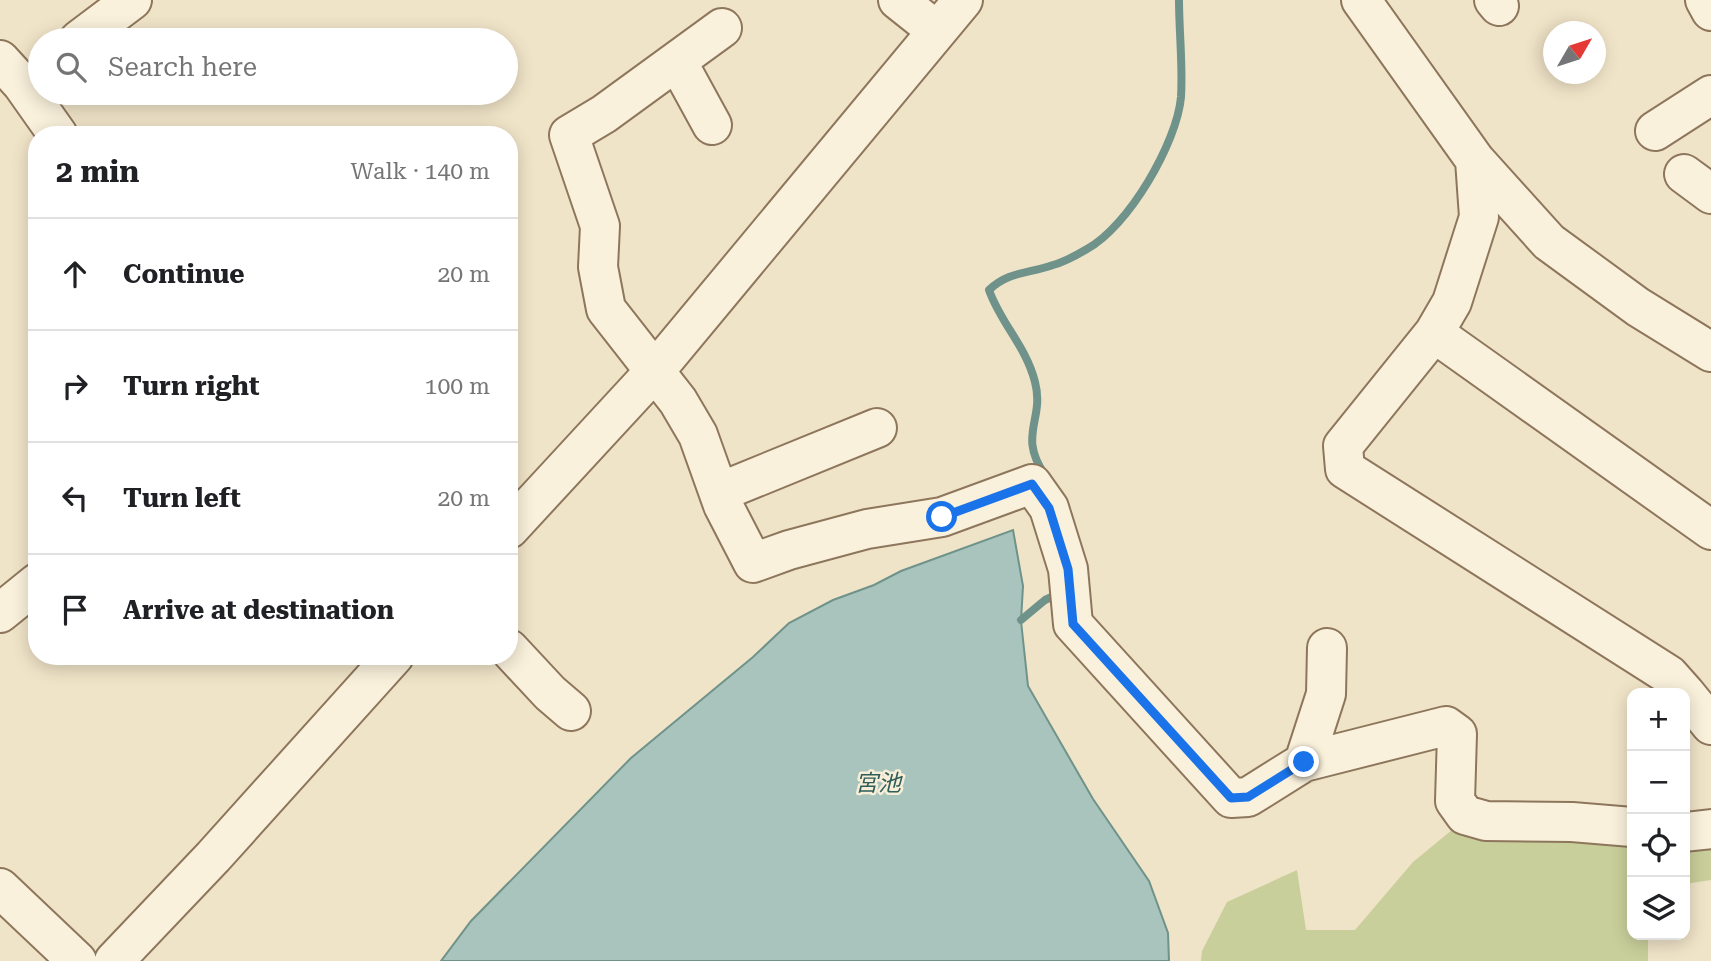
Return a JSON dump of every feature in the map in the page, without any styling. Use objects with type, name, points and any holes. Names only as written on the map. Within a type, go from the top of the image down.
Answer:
[{"type":"street","points":[[95,28],[132,0]]},
{"type":"street","points":[[898,0],[937,31]]},
{"type":"street","points":[[518,519],[654,372],[963,0]]},
{"type":"street","points":[[1361,0],[1475,160],[1549,242],[1638,307],[1711,352]]},
{"type":"street","points":[[1705,0],[1711,11]]},
{"type":"street","points":[[722,28],[604,114],[569,135],[600,226],[598,267],[606,309],[678,401],[698,435],[723,505],[752,563],[867,529],[942,517],[1032,484],[1049,508],[1068,569],[1073,624],[1231,798],[1248,797],[1304,762],[1446,726],[1457,734],[1455,801],[1465,815],[1486,821],[1572,822],[1627,827]]},
{"type":"street","points":[[677,61],[712,125]]},
{"type":"street","points":[[16,80],[28,96]]},
{"type":"street","points":[[1655,131],[1711,95]]},
{"type":"street","points":[[35,105],[51,126]]},
{"type":"street","points":[[1475,160],[1479,217],[1452,302],[1434,333],[1343,446],[1345,469],[1669,675],[1681,688]]},
{"type":"street","points":[[1434,333],[1711,530]]},
{"type":"street","points":[[720,492],[877,428]]},
{"type":"street","points":[[0,613],[28,590]]},
{"type":"street","points":[[1304,762],[1325,694],[1327,648]]},
{"type":"street","points":[[518,659],[550,694],[570,711]]},
{"type":"street","points":[[114,961],[213,857],[386,665]]},
{"type":"street","points":[[1690,699],[1711,725]]},
{"type":"street","points":[[1690,831],[1711,829]]},
{"type":"street","points":[[0,888],[77,961]]},
{"type":"green space","points":[[1458,825],[1627,836],[1627,940],[1648,940],[1648,961],[1201,961],[1202,951],[1227,902],[1297,870],[1306,930],[1355,930],[1413,862]]},
{"type":"green space","points":[[1711,836],[1711,880],[1690,883],[1690,838]]},
{"type":"water","name":"宮池","points":[[1013,530],[1023,586],[1021,621],[1028,686],[1093,799],[1149,881],[1168,933],[1169,961],[441,961],[471,921],[631,758],[753,657],[789,623],[833,600],[874,585],[901,571]]},
{"type":"waterway","points":[[1045,475],[1033,449],[1037,407],[1035,382],[1026,357],[989,290],[1011,276],[1057,264],[1087,249],[1103,238],[1118,222],[1148,182],[1170,137],[1181,97],[1179,0]]},
{"type":"waterway","points":[[1021,620],[1045,600],[1058,594]]},
{"type":"route","points":[[942,517],[1032,484],[1049,508],[1068,569],[1073,624],[1231,798],[1248,797],[1304,762]]}]
